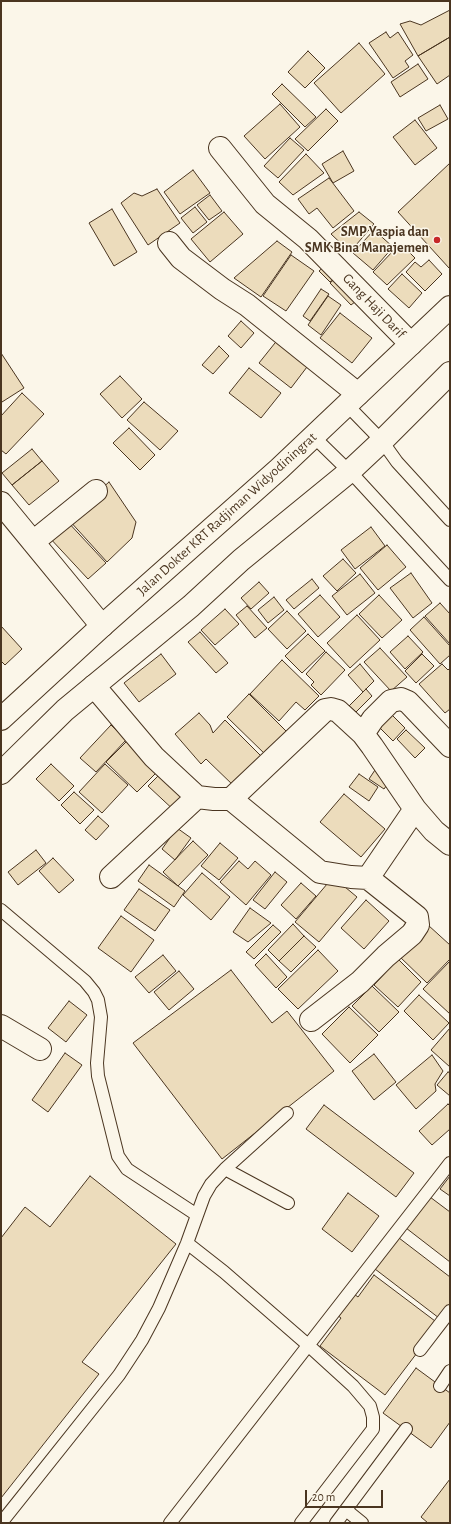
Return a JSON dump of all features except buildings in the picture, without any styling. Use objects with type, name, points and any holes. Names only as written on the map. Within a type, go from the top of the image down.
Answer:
[{"type":"street","name":"Gang Haji Darif","points":[[220,148],[265,204],[308,239],[411,344]]},
{"type":"street","points":[[169,243],[181,258],[247,305],[353,399]]},
{"type":"street","name":"Jalan Dokter KRT Radjiman Widyodiningrat","points":[[1,719],[102,626],[314,437],[450,306]]},
{"type":"street","points":[[1,773],[65,710],[191,606],[241,560],[350,471],[450,373]]},
{"type":"street","points":[[33,542],[96,491]]},
{"type":"street","points":[[1,503],[102,626]]},
{"type":"street","points":[[94,686],[154,757],[197,797],[231,799],[320,872],[368,878],[417,918],[418,925],[412,934],[386,956],[360,982],[311,1020]]},
{"type":"street","points":[[363,734],[374,719],[391,701],[401,699],[408,702],[450,746]]},
{"type":"street","points":[[231,799],[325,710],[331,709],[338,711],[363,734],[415,809],[434,831],[450,844]]},
{"type":"street","points":[[111,877],[197,797]]},
{"type":"street","points":[[368,878],[415,809]]},
{"type":"street","points":[[1,1026],[40,1049]]},
{"type":"lane","points":[[353,399],[397,462],[450,520]]},
{"type":"lane","points":[[314,437],[350,471],[450,580]]},
{"type":"lane","points":[[1,910],[85,981],[94,992],[98,1000],[101,1018],[97,1063],[98,1076],[118,1156],[127,1169],[197,1215]]},
{"type":"lane","points":[[1,1523],[126,1363],[142,1340],[159,1308],[187,1243],[204,1196],[211,1184],[225,1169],[287,1113]]},
{"type":"lane","points":[[170,1523],[450,1163]]},
{"type":"lane","points":[[225,1169],[288,1203]]},
{"type":"lane","points":[[187,1243],[224,1272],[308,1345],[353,1386],[370,1406],[373,1417],[372,1429],[301,1523]]},
{"type":"lane","points":[[420,1350],[450,1310]]},
{"type":"lane","points":[[440,1386],[450,1371]]},
{"type":"lane","points":[[336,1523],[406,1429]]},
{"type":"lane","points":[[346,1510],[362,1523]]},
{"type":"place","name":"SMP Yaspia dan SMK Bina Manajemen","points":[[437,240]]}]
